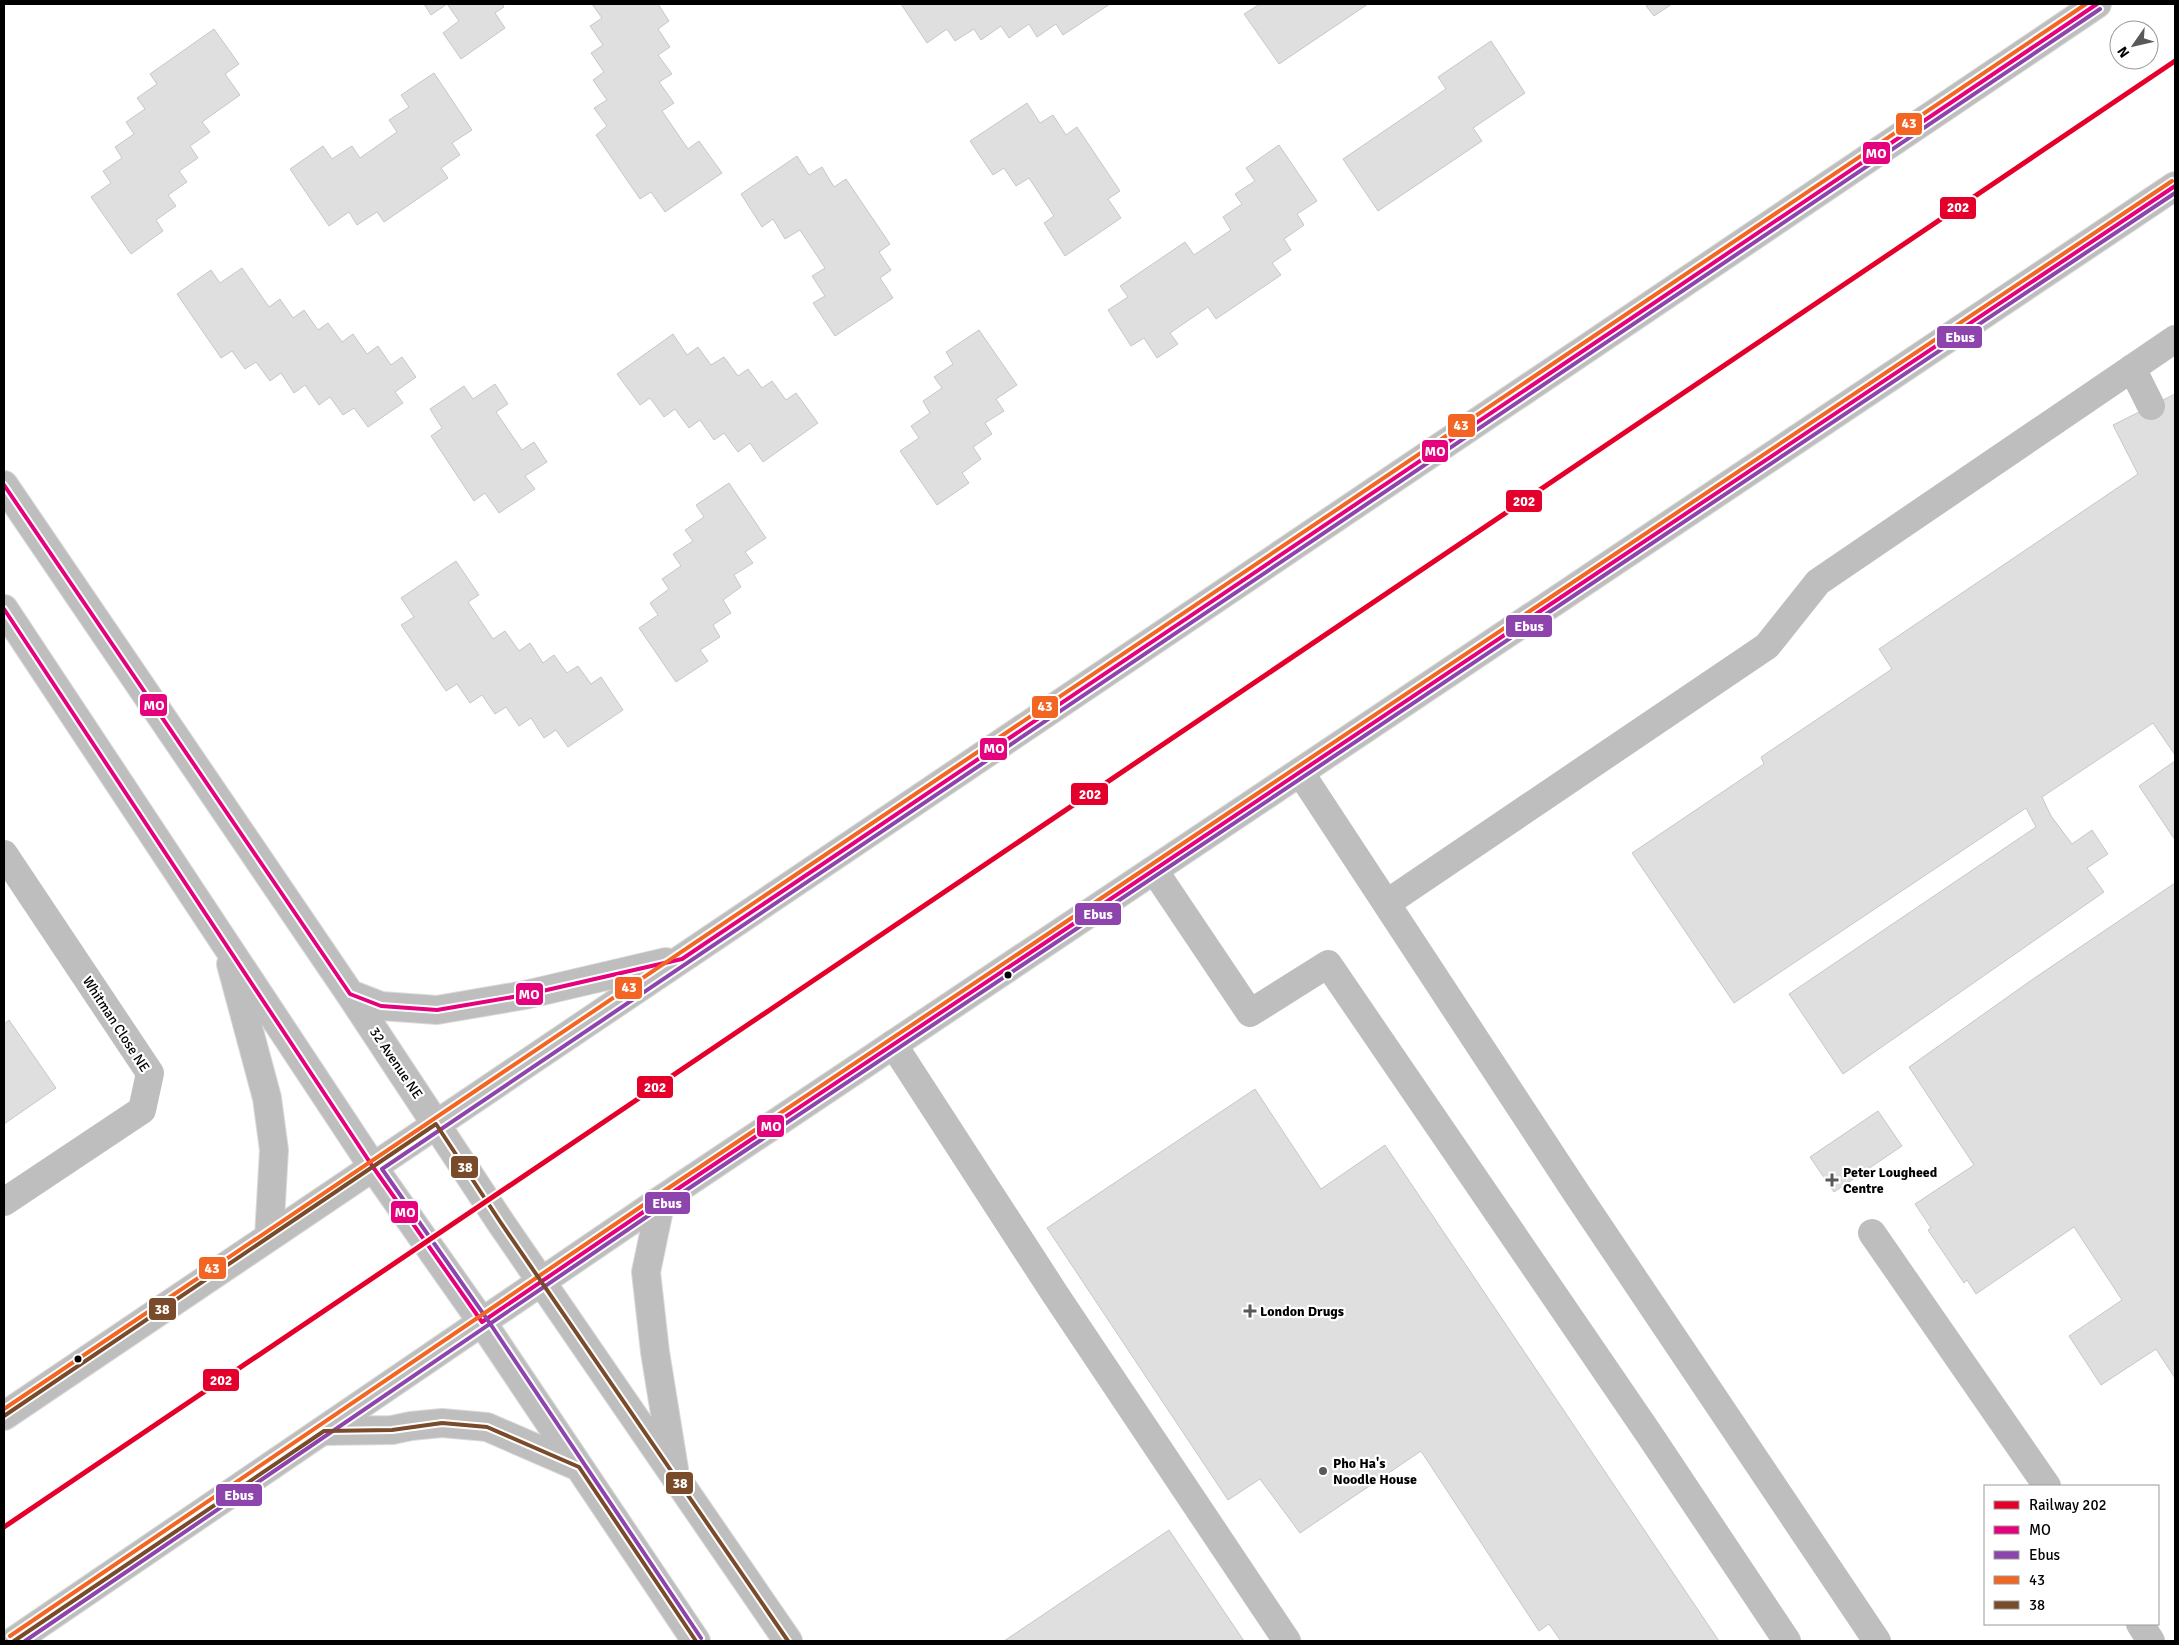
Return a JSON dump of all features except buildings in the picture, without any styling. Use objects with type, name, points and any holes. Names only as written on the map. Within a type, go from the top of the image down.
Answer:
[{"type":"main road","points":[[4,1416],[2097,4]]},
{"type":"main road","points":[[14,1641],[660,1200],[2175,186]]},
{"type":"main road","points":[[1387,903],[1768,646],[1818,582],[2175,339]]},
{"type":"main road","points":[[2132,368],[2151,406]]},
{"type":"main road","name":"32 Avenue NE","points":[[4,485],[350,994],[541,1282],[788,1641]]},
{"type":"main road","points":[[4,609],[374,1167],[482,1322],[696,1641]]},
{"type":"main road","points":[[1300,772],[1570,1183],[1877,1641]]},
{"type":"main road","name":"Whitman Close NE","points":[[4,854],[150,1073],[142,1110],[4,1202]]},
{"type":"main road","points":[[1154,870],[1250,1013],[1328,964],[1649,1434],[1787,1641]]},
{"type":"main road","points":[[224,942],[267,1098],[274,1150],[268,1237]]},
{"type":"main road","points":[[350,994],[381,1006],[437,1010],[524,995],[682,959]]},
{"type":"main road","points":[[893,1044],[1055,1294],[1287,1641]]},
{"type":"main road","points":[[660,1200],[646,1272],[655,1352],[675,1475]]},
{"type":"main road","points":[[1872,1233],[2045,1485]]},
{"type":"main road","points":[[324,1430],[392,1430],[442,1423],[487,1427],[579,1467]]},
{"type":"main road","points":[[2141,1625],[2152,1641]]},
{"type":"rail line","name":"202","points":[[4,1527],[2175,61]]},
{"type":"transit line","name":"43","points":[[4,1409],[2086,4]]},
{"type":"transit line","name":"MO","points":[[4,485],[350,994],[381,1006],[437,1010],[525,995],[682,959],[2097,4]]},
{"type":"transit line","name":"Ebus","points":[[701,1638],[487,1319],[382,1169],[2100,9]]},
{"type":"transit line","name":"43","points":[[10,1636],[658,1195],[2172,181]]},
{"type":"transit line","name":"MO","points":[[4,609],[373,1167],[482,1322],[661,1200],[2175,186]]},
{"type":"transit line","name":"Ebus","points":[[25,1641],[664,1205],[2175,193]]},
{"type":"transit line","name":"38","points":[[4,1416],[436,1124],[501,1223],[788,1641]]},
{"type":"transit line","name":"38","points":[[14,1641],[324,1431],[392,1430],[442,1423],[487,1427],[579,1467],[696,1641]]},
{"type":"place","name":"Peter Lougheed Centre","points":[[1832,1180]]},
{"type":"place","name":"London Drugs","points":[[1250,1311]]},
{"type":"place","name":"Pho Ha's Noodle House","points":[[1323,1471]]}]
